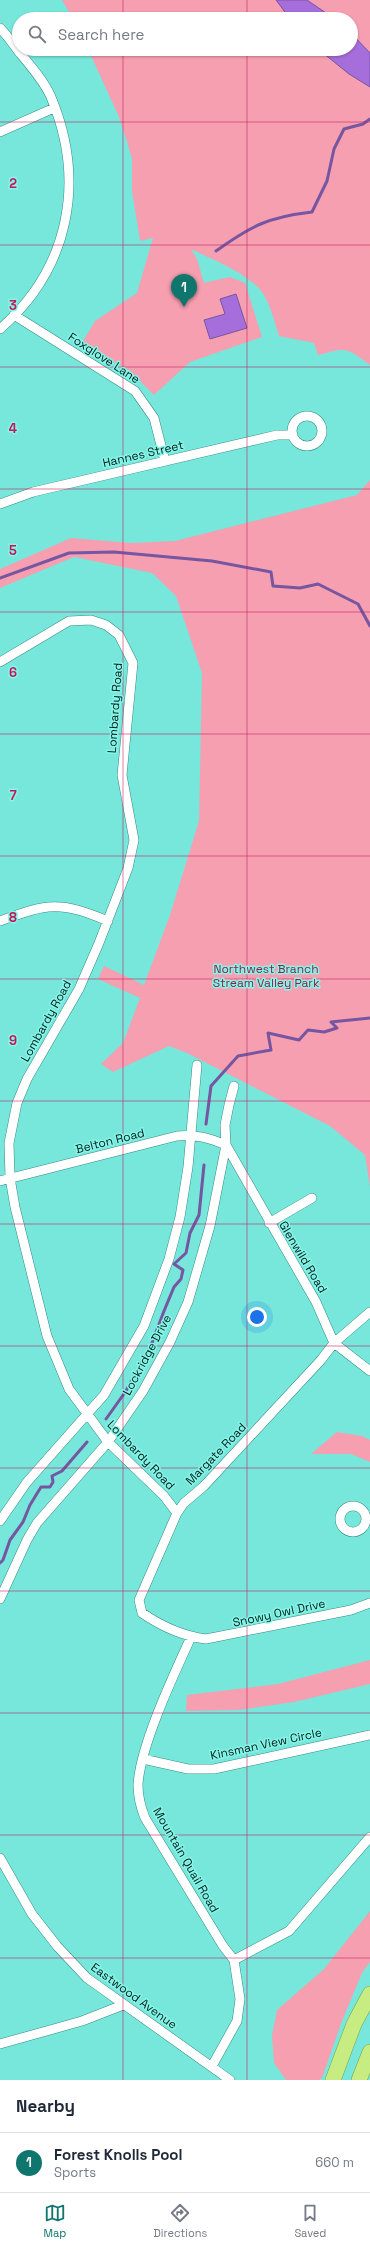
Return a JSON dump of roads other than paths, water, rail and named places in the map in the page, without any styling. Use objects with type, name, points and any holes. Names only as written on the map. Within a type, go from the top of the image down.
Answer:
[{"type":"highway","points":[[333,2080],[354,2024],[370,1994]]},
{"type":"highway","points":[[359,2080],[370,2052]]},
{"type":"street","points":[[0,28],[12,43]]},
{"type":"street","points":[[0,329],[28,300],[47,272],[59,244],[66,216],[69,188],[68,161],[64,133],[50,95],[22,56]]},
{"type":"street","points":[[0,132],[54,108]]},
{"type":"street","name":"Foxglove Lane","points":[[14,315],[135,391],[154,418],[165,461]]},
{"type":"street","name":"Hannes Street","points":[[0,504],[33,492],[277,435],[293,435]]},
{"type":"street","name":"Lombardy Road","points":[[0,662],[69,621],[91,620],[106,625],[119,635],[130,654],[133,663],[122,775],[134,840],[128,868],[79,989],[27,1079],[17,1103],[10,1136],[10,1178],[15,1207],[47,1336],[68,1389],[108,1442],[164,1496],[178,1513]]},
{"type":"street","points":[[0,920],[37,907],[66,906],[80,909],[108,920]]},
{"type":"street","name":"Lockridge Drive","points":[[0,1519],[27,1482],[104,1395],[144,1326],[169,1259],[180,1216],[191,1135],[197,1065]]},
{"type":"street","name":"Lockridge Drive","points":[[0,1599],[27,1540],[37,1522],[108,1442],[143,1391],[170,1342],[188,1302],[210,1226],[226,1146],[226,1125],[234,1086]]},
{"type":"street","name":"Belton Road","points":[[0,1181],[178,1136],[191,1135],[210,1138],[226,1146]]},
{"type":"street","name":"Glenwild Road","points":[[226,1146],[269,1223],[316,1302],[334,1343],[370,1371]]},
{"type":"street","points":[[269,1223],[312,1198]]},
{"type":"street","name":"Margate Road","points":[[191,1637],[154,1621],[142,1612],[139,1600],[178,1513],[184,1503],[204,1486],[321,1360],[334,1343],[370,1312]]},
{"type":"street","name":"Snowy Owl Drive","points":[[191,1637],[206,1639],[241,1633],[351,1610],[370,1603]]},
{"type":"street","name":"Mountain Quail Road","points":[[191,1637],[157,1718],[143,1759],[138,1785],[141,1807],[145,1818],[223,1946],[234,1960],[240,1999],[237,2021],[212,2066]]},
{"type":"street","name":"Kinsman View Circle","points":[[143,1759],[188,1769],[214,1769],[370,1735]]},
{"type":"street","points":[[234,1960],[290,1931],[370,1837]]},
{"type":"street","name":"Eastwood Avenue","points":[[0,1859],[32,1914],[57,1946],[87,1978],[230,2080]]},
{"type":"street","points":[[0,2044],[82,2021],[123,2005]]},
{"type":"waterway","points":[[216,251],[240,235],[261,224],[283,217],[312,212],[327,181],[334,149],[344,129],[363,124],[370,119]]},
{"type":"waterway","points":[[0,578],[69,553],[114,552],[212,561],[271,572],[273,586],[300,588],[318,584],[358,604],[370,626]]},
{"type":"waterway","points":[[206,1124],[211,1086],[238,1056],[271,1050],[268,1033],[299,1040],[308,1030],[324,1032],[337,1028],[331,1022],[370,1018]]},
{"type":"waterway","points":[[106,1419],[126,1391],[152,1343],[174,1287],[181,1279],[183,1270],[174,1264],[186,1253],[190,1233],[199,1215],[204,1165]]},
{"type":"waterway","points":[[0,1563],[3,1560],[10,1540],[23,1522],[30,1505],[41,1487],[50,1487],[53,1482],[52,1476],[62,1471],[87,1442]]},
{"type":"place","name":"Forest Knolls Pool","points":[[184,307]]},
{"type":"park label","name":"Northwest Branch Stream Valley Park","points":[[266,976]]}]
